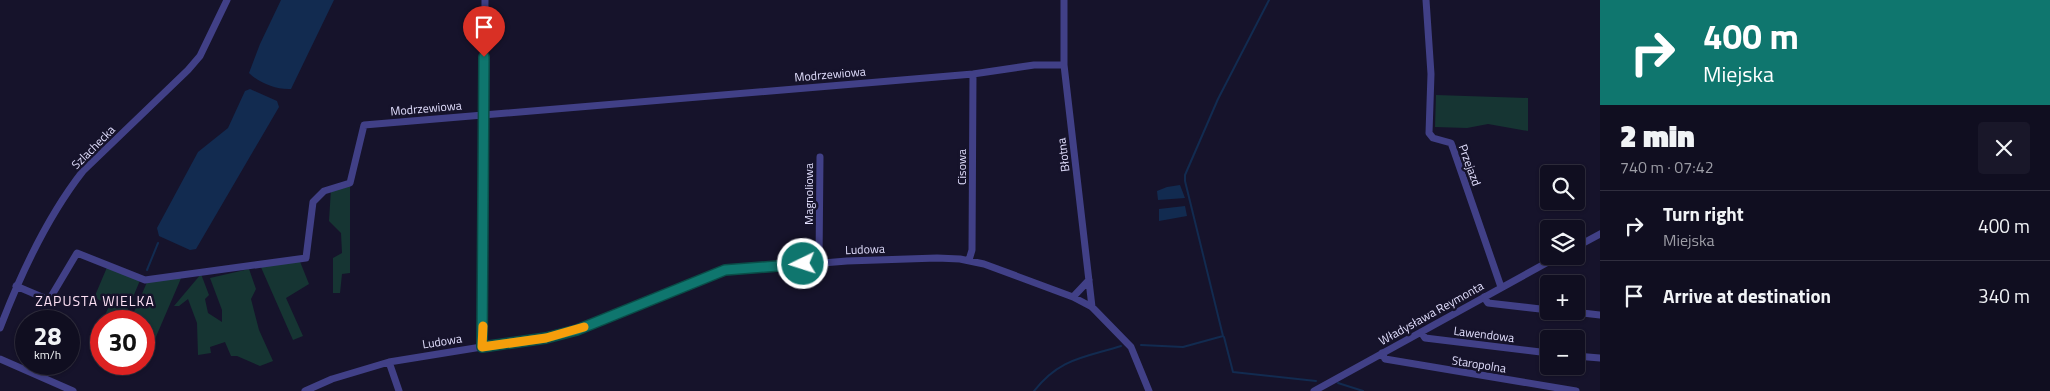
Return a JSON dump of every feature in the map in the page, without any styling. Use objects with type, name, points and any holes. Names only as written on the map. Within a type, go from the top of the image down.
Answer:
[{"type":"street","name":"Szlachecka","points":[[0,328],[16,286],[71,186],[83,171],[200,56],[227,0]]},
{"type":"street","points":[[482,347],[482,115],[485,0]]},
{"type":"street","name":"Błotna","points":[[1064,0],[1064,65],[1092,307]]},
{"type":"street","name":"Przejazd","points":[[1426,0],[1431,74],[1429,133],[1433,138],[1450,143],[1454,150],[1501,287]]},
{"type":"street","name":"Modrzewiowa","points":[[16,286],[49,300],[77,253],[145,280],[306,258],[313,202],[324,191],[350,183],[364,125],[973,74],[1034,65],[1064,65]]},
{"type":"street","name":"Cisowa","points":[[969,260],[972,250],[973,74]]},
{"type":"street","name":"Magnoliowa","points":[[819,262],[820,157]]},
{"type":"street","points":[[1585,242],[1600,234]]},
{"type":"street","name":"Ludowa","points":[[305,391],[332,379],[389,362],[546,338],[577,330],[725,270],[819,262],[937,258],[969,260],[1073,297],[1092,307],[1131,347],[1148,391]]},
{"type":"street","name":"Władysława Reymonta","points":[[1314,391],[1542,265]]},
{"type":"street","points":[[1073,297],[1089,280]]},
{"type":"street","points":[[1484,296],[1488,303],[1540,309]]},
{"type":"street","points":[[1585,313],[1600,315]]},
{"type":"street","name":"Lawendowa","points":[[1421,332],[1424,338],[1540,351]]},
{"type":"street","name":"Staropolna","points":[[1382,353],[1385,359],[1576,391]]},
{"type":"street","points":[[1585,357],[1600,358]]},
{"type":"street","points":[[0,359],[72,391]]},
{"type":"street","points":[[389,362],[399,391]]},
{"type":"green space","points":[[1436,95],[1528,98],[1528,131],[1488,124],[1467,128],[1435,127]]},
{"type":"green space","points":[[350,183],[350,273],[342,274],[340,293],[333,293],[333,258],[342,253],[341,233],[329,221],[331,189]]},
{"type":"green space","points":[[299,259],[309,284],[286,298],[303,336],[293,340],[260,265]]},
{"type":"green space","points":[[108,265],[141,278],[128,310],[107,310],[110,304],[94,298]]},
{"type":"green space","points":[[249,269],[256,289],[251,299],[259,330],[273,361],[260,366],[237,356],[231,356],[225,342],[210,347],[211,353],[198,355],[197,323],[188,299],[179,306],[174,306],[201,274],[209,295],[205,299],[208,313],[222,322],[222,310],[210,278]]},
{"type":"green space","points":[[182,276],[155,339],[155,310],[135,310],[148,280]]},
{"type":"water","points":[[281,0],[334,0],[291,89],[268,85],[249,73],[260,44]]},
{"type":"water","points":[[250,89],[277,101],[279,107],[196,249],[190,250],[159,236],[157,228],[198,152],[228,128],[245,91]]},
{"type":"water","points":[[1180,185],[1185,198],[1158,200],[1157,191]]},
{"type":"water","points":[[1185,206],[1187,216],[1159,221],[1159,209]]},
{"type":"waterway","points":[[1141,345],[1183,347],[1223,336],[1185,175],[1218,99],[1269,0]]},
{"type":"waterway","points":[[147,270],[158,243]]},
{"type":"waterway","points":[[1224,337],[1233,372],[1316,381]]},
{"type":"waterway","points":[[1034,391],[1044,380],[1063,365],[1121,346]]},
{"type":"waterway","points":[[1338,383],[1363,391]]},
{"type":"slow traffic","points":[[483,326],[482,347],[546,338],[584,327]]},
{"type":"district","name":"ZAPUSTA WIELKA","points":[[95,300]]},
{"type":"route","points":[[484,57],[482,115],[484,191],[482,347],[546,338],[577,330],[725,270],[803,264]]}]
